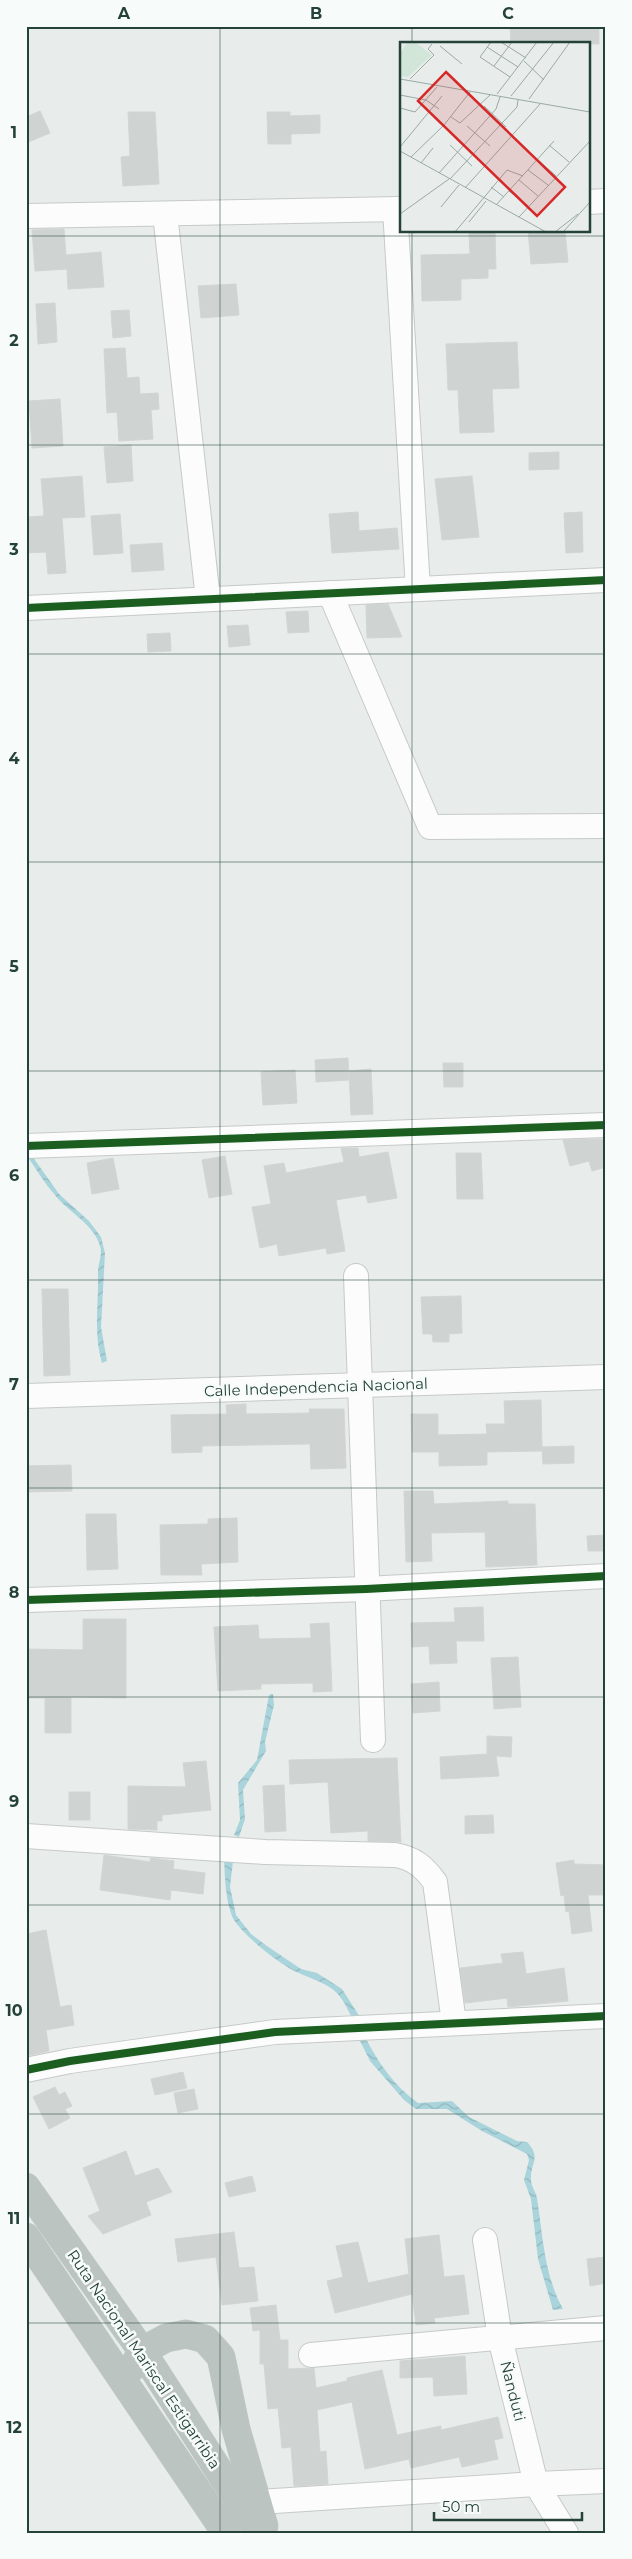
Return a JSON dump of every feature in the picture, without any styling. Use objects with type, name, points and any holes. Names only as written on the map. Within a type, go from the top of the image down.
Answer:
[{"type":"highway","name":"Ruta Nacional Mariscal Estigarribia","points":[[26,2187],[142,2351],[259,2533]]},
{"type":"highway","name":"Ruta Nacional Mariscal Estigarribia","points":[[26,2237],[125,2380],[226,2533]]},
{"type":"highway","points":[[125,2380],[142,2351],[166,2338],[186,2334],[206,2339],[221,2357],[236,2430],[259,2502],[266,2533]]},
{"type":"street","points":[[590,202],[606,201]]},
{"type":"street","points":[[26,216],[398,209],[418,589]]},
{"type":"street","points":[[166,214],[208,599]]},
{"type":"street","points":[[26,608],[606,580]]},
{"type":"street","points":[[330,593],[430,827],[606,826]]},
{"type":"street","points":[[26,1146],[606,1125]]},
{"type":"street","points":[[356,1276],[373,1740]]},
{"type":"street","name":"Calle Independencia Nacional","points":[[26,1396],[606,1377]]},
{"type":"street","points":[[26,1600],[366,1589],[606,1576]]},
{"type":"street","points":[[26,1836],[265,1852],[395,1854],[408,1857],[419,1863],[435,1882],[454,2023]]},
{"type":"street","points":[[26,2070],[70,2061],[275,2032],[606,2016]]},
{"type":"street","name":"Ñanduti","points":[[485,2240],[500,2338],[536,2484],[566,2533]]},
{"type":"street","points":[[311,2355],[606,2328]]},
{"type":"street","points":[[259,2502],[536,2484],[606,2482]]},
{"type":"water","points":[[30,1153],[59,1194],[89,1221],[101,1237],[105,1253],[101,1327],[107,1361],[102,1363],[97,1329],[100,1246],[97,1238],[87,1225],[60,1201],[47,1186],[26,1155]]},
{"type":"water","points":[[273,1694],[274,1705],[265,1742],[266,1751],[243,1790],[245,1819],[239,1837],[234,1835],[240,1820],[238,1783],[257,1760],[269,1695]]},
{"type":"water","points":[[224,1859],[233,1861],[230,1887],[236,1915],[251,1934],[301,1969],[317,1973],[342,1989],[360,2017],[352,2018],[342,1999],[332,1988],[283,1964],[262,1948],[236,1923],[228,1902]]},
{"type":"water","points":[[365,2037],[387,2073],[401,2089],[418,2103],[452,2101],[469,2117],[517,2141],[527,2142],[535,2157],[531,2182],[537,2198],[548,2269],[563,2309],[553,2310],[538,2259],[531,2199],[524,2180],[529,2160],[527,2154],[482,2131],[447,2109],[416,2109],[404,2100],[370,2061],[359,2039]]},
{"type":"building","points":[[510,26],[599,26],[599,44],[590,44],[590,42],[511,42]]},
{"type":"building","points":[[40,111],[50,133],[26,143],[26,117]]},
{"type":"building","points":[[128,112],[155,112],[159,184],[123,186],[121,157],[130,156]]},
{"type":"building","points":[[267,112],[290,112],[290,116],[320,115],[320,133],[291,134],[291,144],[268,144]]},
{"type":"building","points":[[64,229],[66,255],[101,252],[104,287],[68,289],[67,269],[35,271],[32,230]]},
{"type":"building","points":[[495,232],[496,269],[488,269],[488,278],[461,279],[461,300],[422,301],[421,255],[470,254],[469,233]]},
{"type":"building","points":[[528,232],[565,232],[568,262],[531,264]]},
{"type":"building","points":[[236,284],[239,315],[201,318],[198,286]]},
{"type":"building","points":[[55,303],[57,342],[38,344],[36,304]]},
{"type":"building","points":[[129,310],[131,336],[113,338],[111,311]]},
{"type":"building","points":[[517,342],[519,388],[492,389],[494,432],[460,433],[458,390],[448,390],[446,344]]},
{"type":"building","points":[[125,348],[127,378],[139,377],[140,394],[158,393],[159,409],[151,410],[153,439],[119,441],[117,412],[107,413],[104,349]]},
{"type":"building","points":[[60,399],[63,446],[32,448],[29,401]]},
{"type":"building","points":[[131,445],[133,481],[107,483],[104,447]]},
{"type":"building","points":[[559,452],[559,469],[529,470],[529,453]]},
{"type":"building","points":[[82,476],[85,517],[62,518],[66,573],[48,574],[46,552],[26,553],[26,517],[44,516],[41,479]]},
{"type":"building","points":[[472,476],[479,537],[442,540],[435,479]]},
{"type":"building","points":[[358,512],[359,531],[397,528],[399,549],[332,553],[329,514]]},
{"type":"building","points":[[582,512],[583,552],[566,553],[564,513]]},
{"type":"building","points":[[120,514],[123,553],[94,555],[91,516]]},
{"type":"building","points":[[162,543],[164,570],[132,572],[130,545]]},
{"type":"building","points":[[388,604],[402,637],[367,638],[366,605]]},
{"type":"building","points":[[308,611],[309,632],[288,633],[286,612]]},
{"type":"building","points":[[248,625],[250,645],[229,647],[227,626]]},
{"type":"building","points":[[170,633],[171,651],[148,652],[147,634]]},
{"type":"building","points":[[348,1058],[349,1080],[316,1082],[315,1060]]},
{"type":"building","points":[[443,1063],[463,1063],[463,1087],[444,1087]]},
{"type":"building","points":[[371,1069],[373,1114],[351,1115],[349,1071]]},
{"type":"building","points":[[295,1070],[297,1103],[263,1105],[261,1072]]},
{"type":"building","points":[[606,1139],[606,1167],[592,1171],[589,1161],[570,1166],[563,1140]]},
{"type":"building","points":[[341,1148],[358,1148],[359,1157],[388,1152],[397,1198],[368,1203],[366,1195],[336,1200],[345,1251],[327,1254],[326,1248],[279,1256],[277,1244],[260,1248],[252,1207],[271,1204],[264,1166],[284,1163],[286,1173],[344,1162]]},
{"type":"building","points":[[456,1153],[481,1153],[483,1199],[457,1199]]},
{"type":"building","points":[[225,1156],[232,1194],[209,1198],[202,1160]]},
{"type":"building","points":[[113,1158],[119,1189],[92,1194],[87,1163]]},
{"type":"building","points":[[42,1289],[68,1289],[70,1375],[44,1376]]},
{"type":"building","points":[[461,1296],[462,1333],[449,1334],[449,1342],[433,1342],[432,1334],[423,1334],[421,1297]]},
{"type":"building","points":[[541,1400],[542,1451],[487,1452],[487,1465],[439,1466],[439,1452],[412,1452],[411,1414],[438,1414],[438,1435],[487,1434],[486,1424],[505,1424],[504,1401]]},
{"type":"building","points":[[246,1404],[246,1414],[310,1413],[309,1409],[344,1409],[346,1468],[311,1469],[310,1444],[202,1446],[202,1452],[172,1453],[171,1415],[227,1414],[226,1405]]},
{"type":"building","points":[[574,1446],[574,1463],[543,1464],[542,1447]]},
{"type":"building","points":[[71,1465],[72,1491],[26,1492],[26,1466]]},
{"type":"building","points":[[404,1491],[433,1491],[434,1504],[508,1501],[508,1504],[535,1504],[537,1565],[486,1567],[485,1532],[431,1533],[432,1561],[406,1562]]},
{"type":"building","points":[[86,1514],[116,1514],[118,1569],[87,1570]]},
{"type":"building","points":[[237,1518],[238,1562],[201,1564],[202,1575],[161,1575],[160,1525],[208,1524],[208,1519]]},
{"type":"building","points":[[606,1535],[606,1551],[588,1551],[587,1536]]},
{"type":"building","points":[[483,1607],[484,1641],[456,1641],[457,1663],[430,1664],[429,1646],[412,1647],[411,1623],[455,1622],[454,1608]]},
{"type":"building","points":[[83,1619],[126,1619],[126,1698],[71,1697],[71,1733],[45,1733],[45,1698],[26,1698],[26,1649],[83,1650]]},
{"type":"building","points":[[329,1623],[332,1691],[313,1692],[313,1683],[261,1684],[261,1689],[218,1691],[214,1627],[258,1625],[259,1639],[311,1638],[310,1624]]},
{"type":"building","points":[[518,1657],[521,1707],[494,1709],[491,1658]]},
{"type":"building","points":[[439,1682],[440,1711],[413,1713],[411,1684]]},
{"type":"building","points":[[487,1736],[512,1737],[511,1757],[496,1756],[499,1776],[441,1779],[440,1757],[487,1754]]},
{"type":"building","points":[[397,1758],[401,1842],[368,1841],[368,1831],[331,1833],[328,1782],[290,1784],[289,1760]]},
{"type":"building","points":[[206,1761],[211,1810],[162,1815],[162,1821],[157,1821],[157,1830],[128,1829],[128,1786],[186,1787],[183,1763]]},
{"type":"building","points":[[284,1785],[286,1831],[265,1832],[263,1786]]},
{"type":"building","points":[[69,1792],[90,1792],[90,1820],[69,1820]]},
{"type":"building","points":[[493,1815],[494,1833],[465,1834],[465,1816]]},
{"type":"building","points":[[104,1855],[150,1862],[151,1858],[174,1861],[173,1869],[205,1873],[203,1894],[171,1890],[170,1900],[100,1890]]},
{"type":"building","points":[[574,1860],[574,1864],[606,1865],[606,1895],[588,1895],[592,1931],[572,1934],[569,1911],[566,1912],[564,1895],[561,1896],[556,1863]]},
{"type":"building","points":[[46,1930],[60,2007],[71,2005],[74,2025],[46,2030],[49,2051],[26,2056],[26,1934]]},
{"type":"building","points":[[523,1952],[526,1974],[564,1968],[568,2001],[508,2007],[507,1998],[465,2003],[460,1968],[503,1963],[501,1954]]},
{"type":"building","points":[[183,2072],[187,2088],[155,2095],[151,2079]]},
{"type":"building","points":[[55,2087],[59,2095],[65,2092],[72,2106],[65,2109],[70,2118],[49,2129],[33,2097]]},
{"type":"building","points":[[194,2089],[198,2109],[178,2113],[174,2093]]},
{"type":"building","points":[[126,2151],[135,2176],[158,2168],[172,2192],[146,2202],[151,2215],[103,2234],[88,2216],[100,2211],[83,2168]]},
{"type":"building","points":[[252,2176],[256,2191],[229,2197],[225,2183]]},
{"type":"building","points":[[234,2232],[239,2268],[254,2267],[258,2301],[222,2305],[216,2257],[178,2262],[175,2239]]},
{"type":"building","points":[[439,2235],[444,2277],[464,2275],[469,2314],[434,2318],[435,2323],[416,2325],[412,2294],[335,2313],[327,2281],[343,2277],[336,2246],[358,2242],[368,2283],[409,2274],[405,2239]]},
{"type":"building","points":[[606,2257],[606,2283],[590,2286],[587,2259]]},
{"type":"building","points":[[276,2305],[280,2340],[288,2340],[288,2369],[314,2368],[316,2388],[382,2370],[397,2435],[441,2426],[441,2430],[498,2417],[503,2438],[494,2440],[498,2459],[462,2467],[459,2457],[411,2468],[409,2459],[365,2469],[352,2402],[317,2410],[320,2452],[326,2451],[328,2484],[294,2486],[291,2447],[282,2448],[278,2408],[268,2409],[264,2364],[260,2364],[260,2330],[253,2331],[250,2308]]},
{"type":"building","points":[[465,2356],[467,2394],[434,2396],[433,2377],[400,2378],[400,2361]]},
{"type":"cycle path","points":[[26,608],[606,580]]},
{"type":"cycle path","points":[[26,1146],[606,1125]]},
{"type":"cycle path","points":[[26,1600],[366,1589],[606,1576]]},
{"type":"cycle path","points":[[26,2070],[70,2061],[275,2032],[606,2016]]}]
